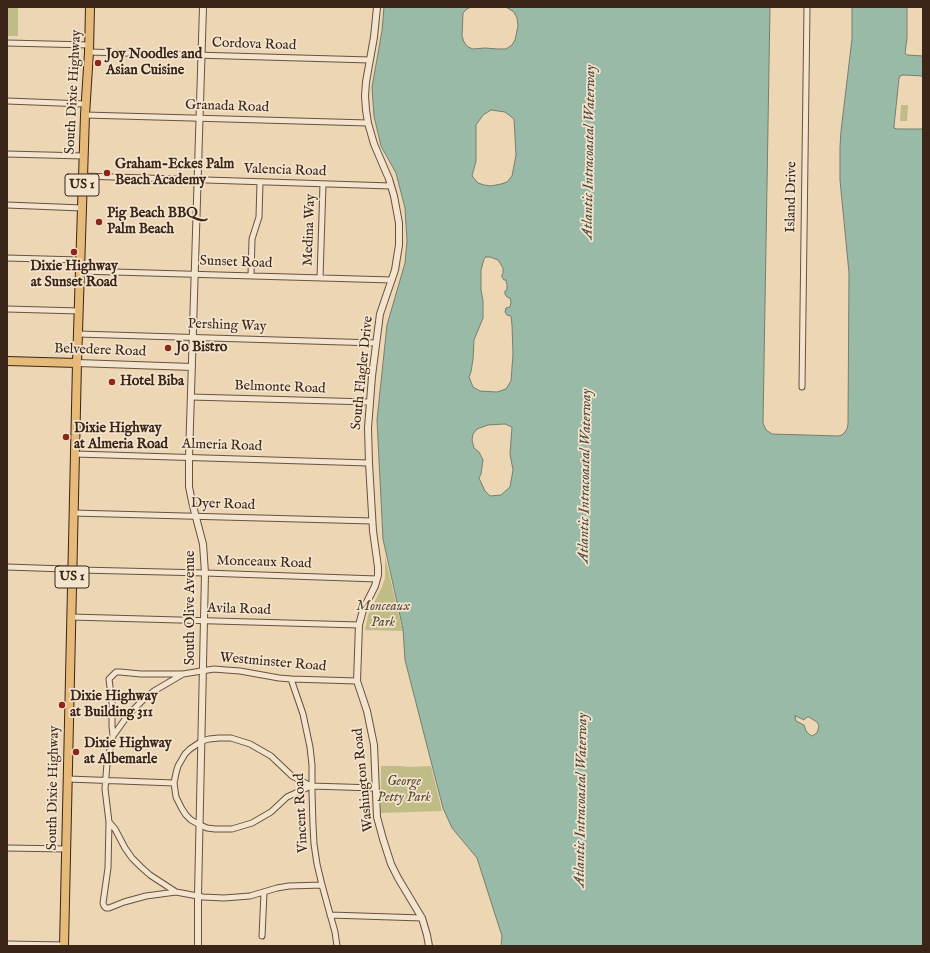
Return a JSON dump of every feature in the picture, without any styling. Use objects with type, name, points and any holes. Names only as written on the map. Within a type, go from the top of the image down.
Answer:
[{"type":"main road","name":"South Dixie Highway","points":[[64,946],[77,363],[90,7]]},
{"type":"main road","name":"Belvedere Road","points":[[7,361],[77,363]]},
{"type":"street","name":"South Olive Avenue","points":[[198,946],[205,573],[203,544],[190,487],[189,457],[203,7]]},
{"type":"street","name":"South Flagler Drive","points":[[359,626],[363,610],[374,589],[377,579],[378,559],[372,521],[369,462],[369,402],[380,314],[392,280],[398,257],[399,232],[397,209],[391,186],[374,144],[368,122],[365,96],[377,7]]},
{"type":"street","name":"Island Drive","points":[[802,387],[807,7]]},
{"type":"street","name":"Cordova Road","points":[[7,43],[202,56],[370,60]]},
{"type":"street","points":[[7,101],[86,104]]},
{"type":"street","name":"Granada Road","points":[[85,114],[368,122]]},
{"type":"street","points":[[7,154],[84,156]]},
{"type":"street","name":"Valencia Road","points":[[83,176],[391,186]]},
{"type":"street","points":[[251,276],[252,239],[259,217],[260,182]]},
{"type":"street","name":"Medina Way","points":[[320,278],[324,184]]},
{"type":"street","points":[[7,205],[82,208]]},
{"type":"street","points":[[7,258],[80,260]]},
{"type":"street","name":"Sunset Road","points":[[80,271],[392,280]]},
{"type":"street","points":[[7,309],[79,311]]},
{"type":"street","name":"Pershing Way","points":[[78,334],[376,343]]},
{"type":"street","name":"Belvedere Road","points":[[77,363],[192,367]]},
{"type":"street","name":"Belmonte Road","points":[[191,397],[369,402]]},
{"type":"street","name":"Almeria Road","points":[[75,454],[369,462]]},
{"type":"street","name":"Dyer Road","points":[[73,513],[372,521]]},
{"type":"street","name":"Monceaux Road","points":[[7,567],[377,579]]},
{"type":"street","name":"Avila Road","points":[[71,617],[359,626]]},
{"type":"street","name":"Washington Road","points":[[359,626],[357,681],[367,711],[374,744],[377,817],[387,852],[398,878],[422,918],[429,946]]},
{"type":"street","name":"Westminster Road","points":[[176,892],[146,896],[109,908],[106,908],[103,903],[108,868],[109,822],[106,794],[107,764],[113,736],[128,715],[144,699],[183,674],[214,669],[240,671],[291,680],[357,681]]},
{"type":"street","points":[[113,736],[112,703],[109,679],[116,672],[141,674],[183,674]]},
{"type":"street","name":"Vincent Road","points":[[291,680],[307,729],[312,764],[311,786],[314,844],[317,864],[335,932],[337,946]]},
{"type":"street","points":[[311,786],[287,797],[271,812],[247,825],[232,829],[224,829],[211,828],[200,825],[191,820],[182,809],[176,797],[174,783],[176,772],[181,760],[190,749],[202,741],[209,739],[231,738],[250,744],[271,756],[292,776],[311,786],[376,788]]},
{"type":"street","points":[[68,779],[174,783]]},
{"type":"street","points":[[109,822],[115,829],[125,848],[141,867],[150,875],[176,892],[203,897],[224,898],[250,896],[289,886],[322,885]]},
{"type":"street","points":[[7,848],[66,849]]},
{"type":"street","points":[[262,936],[264,892]]},
{"type":"street","points":[[330,915],[422,918]]},
{"type":"street","points":[[7,944],[64,946]]},
{"type":"green space","points":[[7,7],[18,7],[18,36],[7,36]]},
{"type":"green space","points":[[901,105],[908,105],[907,121],[900,121]]},
{"type":"green space","name":"Monceaux Park","points":[[385,556],[403,631],[365,630],[368,615],[385,578]]},
{"type":"green space","name":"George Petty Park","points":[[381,766],[431,766],[442,811],[381,813]]},
{"type":"water","name":"Atlantic Intracoastal Waterway","points":[[384,7],[471,7],[463,13],[462,36],[468,47],[473,49],[506,49],[512,45],[515,40],[518,26],[517,18],[514,12],[506,7],[770,7],[763,423],[766,430],[772,434],[838,436],[845,432],[848,424],[849,273],[840,180],[840,147],[852,39],[852,7],[907,7],[907,38],[905,53],[907,55],[923,56],[923,76],[903,75],[899,78],[894,128],[923,129],[923,946],[501,946],[502,936],[477,858],[452,828],[443,808],[405,660],[403,629],[383,539],[377,420],[387,325],[405,263],[407,241],[405,208],[396,173],[381,146],[374,116],[372,87],[382,31]],"holes":[[[491,110],[505,112],[514,119],[516,155],[512,176],[507,182],[491,186],[478,183],[472,176],[476,161],[476,125],[483,115]],[[486,257],[490,257],[498,260],[503,268],[502,277],[506,280],[507,290],[505,291],[505,294],[510,298],[511,302],[510,307],[506,308],[505,312],[507,315],[511,316],[512,325],[513,354],[511,381],[506,389],[497,392],[480,391],[473,387],[469,377],[473,359],[474,340],[483,318],[481,270]],[[505,424],[512,427],[510,454],[513,470],[510,487],[501,495],[490,496],[485,491],[479,478],[483,460],[479,452],[474,448],[472,440],[473,434],[477,429],[488,425]],[[795,716],[804,720],[809,717],[817,722],[819,726],[817,733],[812,736],[810,735],[806,731],[804,725],[796,721]]]},
{"type":"place","name":"Joy Noodles and Asian Cuisine","points":[[98,63]]},
{"type":"place","name":"Graham-Eckes Palm Beach Academy","points":[[107,173]]},
{"type":"place","name":"Pig Beach BBQ Palm Beach","points":[[99,222]]},
{"type":"place","name":"Dixie Highway at Sunset Road","points":[[74,252]]},
{"type":"place","name":"Jo Bistro","points":[[168,348]]},
{"type":"place","name":"Hotel Biba","points":[[112,382]]},
{"type":"place","name":"Dixie Highway at Almeria Road","points":[[66,437]]},
{"type":"place","name":"Dixie Highway at Building 311","points":[[62,705]]},
{"type":"place","name":"Dixie Highway at Albemarle","points":[[76,752]]}]
